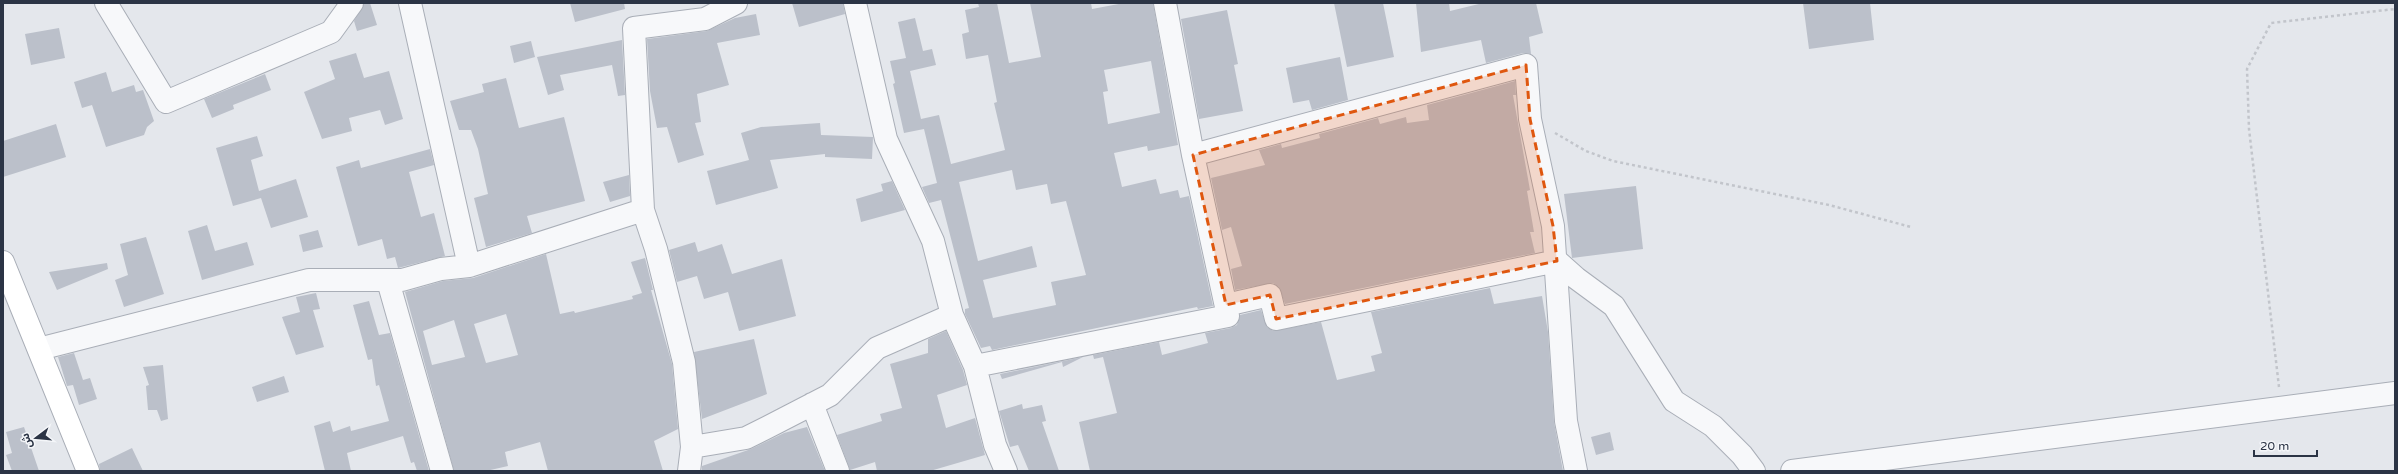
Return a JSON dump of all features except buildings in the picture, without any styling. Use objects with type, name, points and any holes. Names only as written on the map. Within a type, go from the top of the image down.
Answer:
[{"type":"main road","points":[[3,262],[88,471]]},
{"type":"street","points":[[106,3],[166,102],[332,32],[352,3]]},
{"type":"street","points":[[410,3],[469,266]]},
{"type":"street","points":[[690,471],[692,446],[684,362],[656,249],[643,210],[634,28],[705,19],[736,3]]},
{"type":"street","points":[[855,3],[886,139],[933,241],[952,315],[975,366],[995,445],[1006,471]]},
{"type":"street","points":[[975,366],[1228,316],[1193,154],[1166,3]]},
{"type":"street","points":[[1193,154],[1526,65],[1530,119],[1553,226],[1557,261],[1566,421],[1576,471]]},
{"type":"street","points":[[39,349],[309,280],[402,280],[440,269],[469,266],[643,210]]},
{"type":"street","points":[[1226,305],[1270,295],[1276,319],[1557,261]]},
{"type":"street","points":[[1557,261],[1576,278],[1614,306],[1674,401],[1713,426],[1742,455],[1754,471]]},
{"type":"street","points":[[388,281],[442,471]]},
{"type":"street","points":[[692,446],[746,438],[830,395],[877,348],[952,315]]},
{"type":"street","points":[[1792,471],[2395,394]]},
{"type":"street","points":[[812,404],[838,471]]},
{"type":"path","points":[[2282,409],[2249,129],[2247,69],[2271,23],[2395,10]]},
{"type":"path","points":[[1530,119],[1586,151],[1613,161],[1829,205],[1911,227]]},
{"type":"highlighted area","points":[[1526,65],[1530,119],[1553,226],[1557,261],[1276,319],[1270,295],[1226,305],[1193,155]]}]
